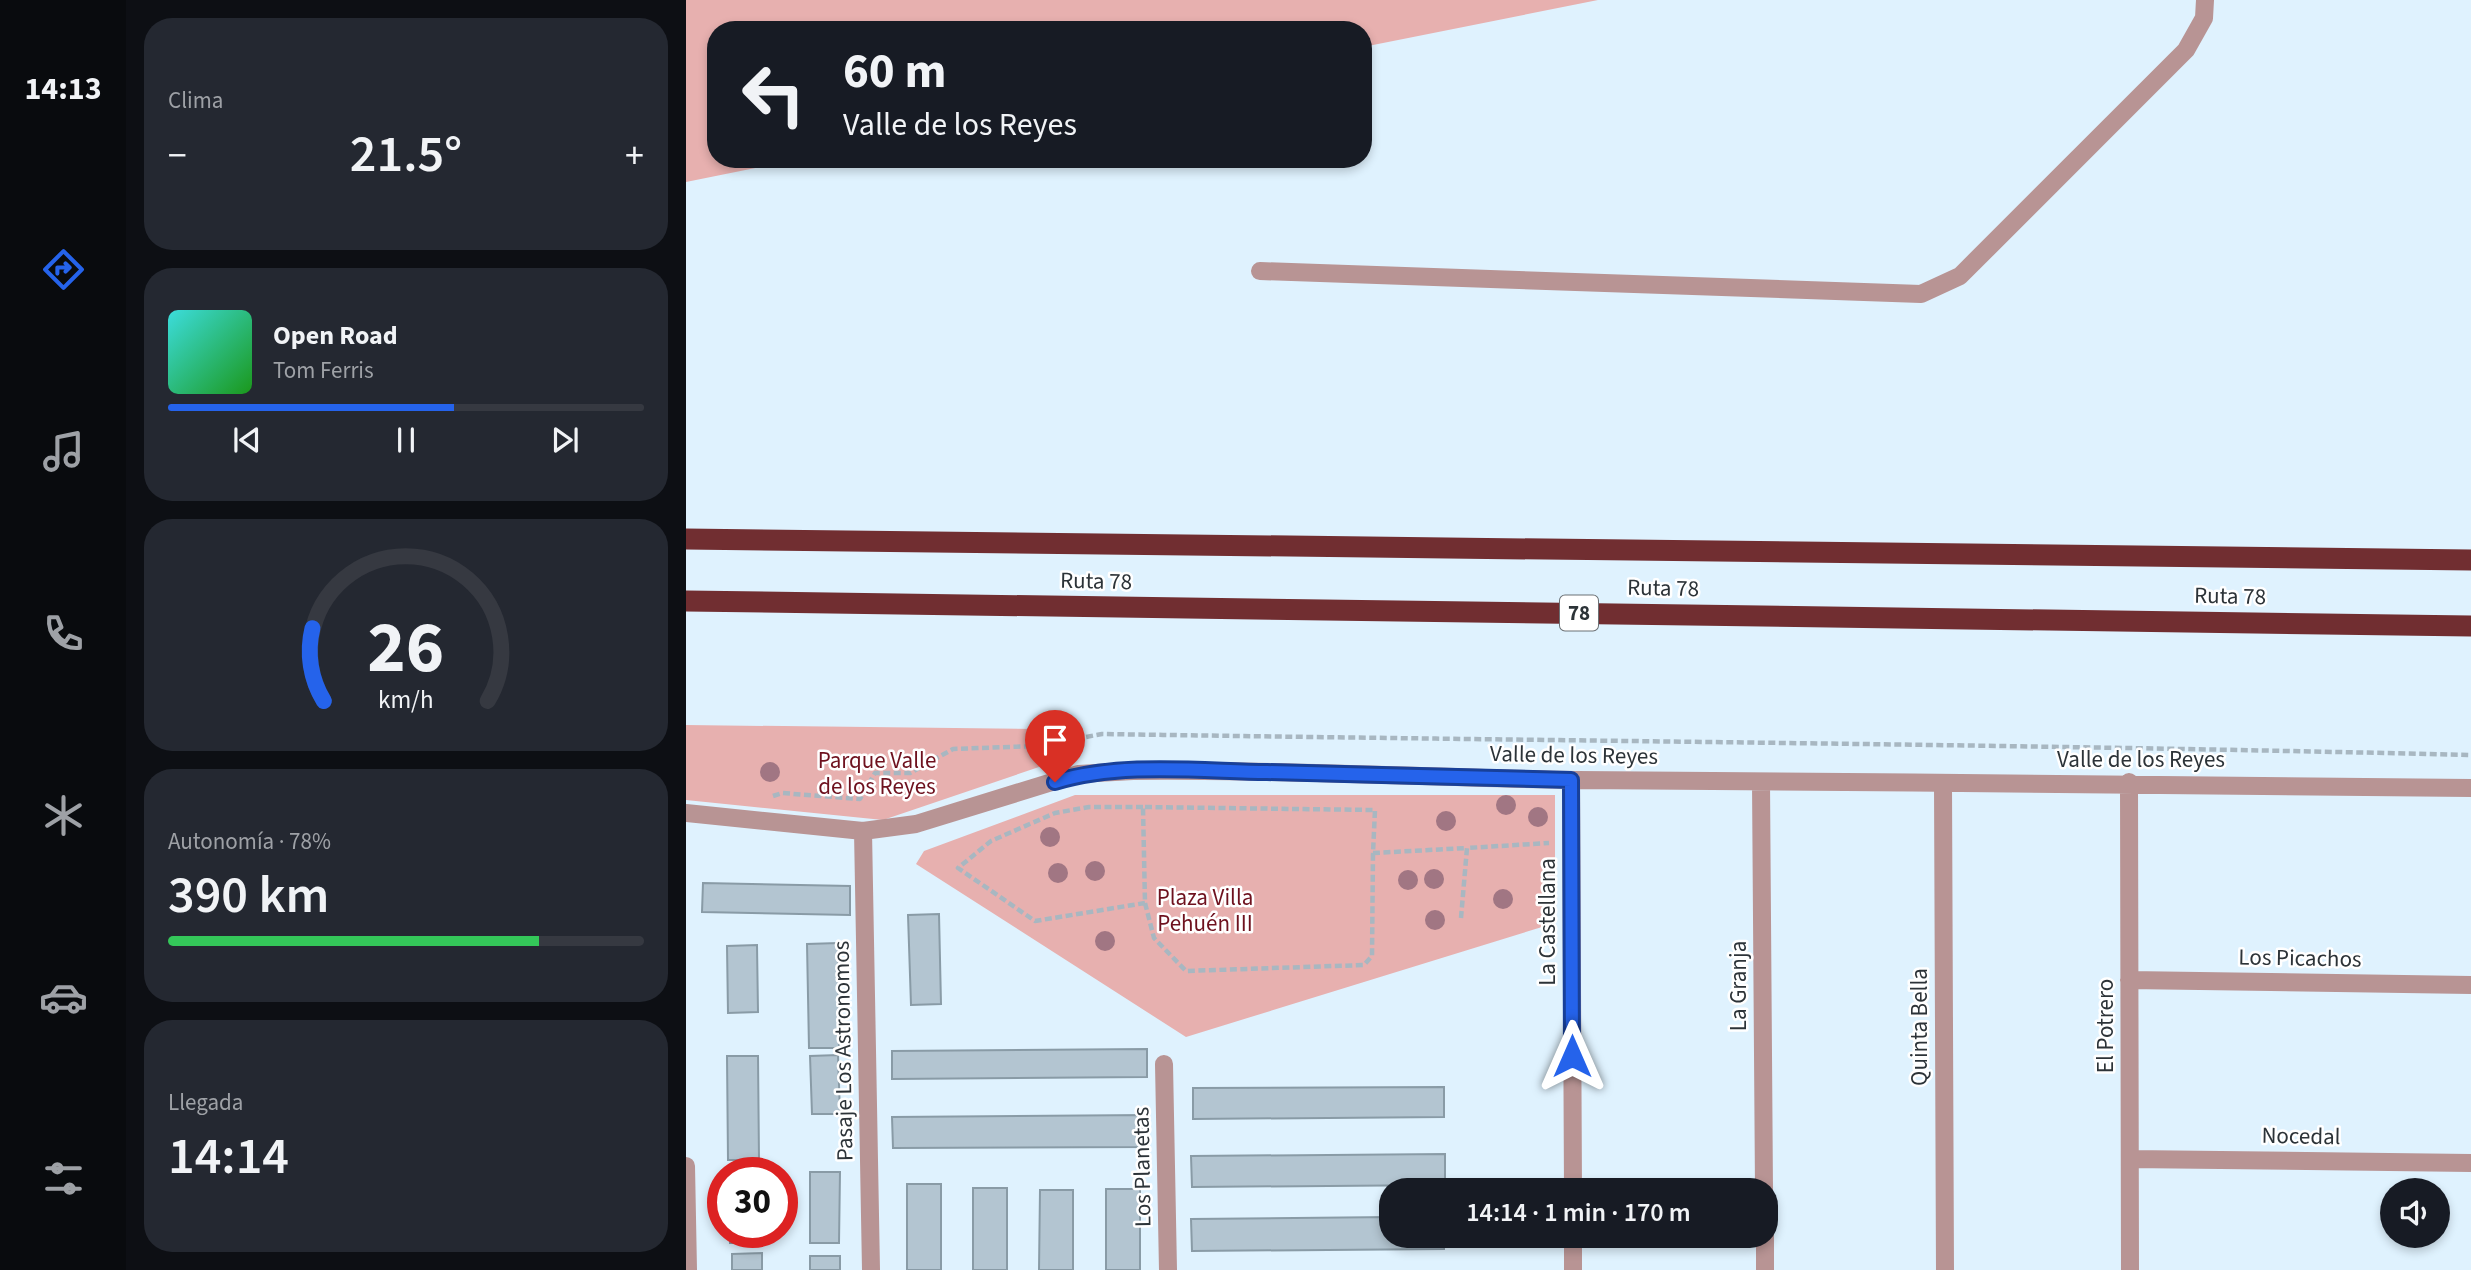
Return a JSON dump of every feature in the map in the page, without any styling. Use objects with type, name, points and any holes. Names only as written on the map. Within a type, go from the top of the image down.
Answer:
[{"type":"highway","name":"Ruta 78","points":[[686,540],[2471,560]]},
{"type":"highway","name":"Ruta 78","points":[[686,601],[2471,626]]},
{"type":"street","points":[[1260,271],[1921,294],[1960,275],[2186,50],[2204,18],[2205,0]]},
{"type":"street","name":"Valle de los Reyes","points":[[686,813],[863,831],[916,824],[1078,775],[1179,770],[1571,780],[1943,784],[2129,782],[2471,788]]},
{"type":"street","name":"La Castellana","points":[[1571,780],[1573,1178]]},
{"type":"street","name":"La Granja","points":[[1761,782],[1764,1178]]},
{"type":"street","name":"El Potrero","points":[[2129,782],[2130,1270]]},
{"type":"street","name":"Quinta Bella","points":[[1943,784],[1945,1270]]},
{"type":"street","name":"Pasaje Los Astronomos","points":[[863,831],[871,1270]]},
{"type":"street","name":"Los Picachos","points":[[2129,980],[2471,985]]},
{"type":"street","name":"Los Planetas","points":[[1164,1064],[1168,1270]]},
{"type":"street","name":"Nocedal","points":[[2130,1158],[2471,1163]]},
{"type":"street","points":[[686,1166],[688,1270]]},
{"type":"street","points":[[1573,1248],[1573,1270]]},
{"type":"street","points":[[1765,1248],[1765,1270]]},
{"type":"path","points":[[762,799],[782,793],[860,799],[875,773],[910,773],[953,749],[1037,746],[1102,734],[2131,747],[2471,755]]},
{"type":"path","points":[[1143,807],[1145,903],[1154,938],[1186,971],[1364,965],[1372,956],[1375,810],[1143,807],[1089,807],[1055,813],[991,841],[958,869],[1035,921],[1145,903]]},
{"type":"path","points":[[1373,853],[1571,841]]},
{"type":"path","points":[[1461,918],[1467,848]]},
{"type":"green space","points":[[686,0],[1598,0],[1372,45],[1372,21],[707,21],[707,168],[755,168],[686,182]]},
{"type":"green space","name":"Parque Valle de los Reyes","points":[[686,725],[1035,729],[1039,767],[883,820],[686,800]]},
{"type":"green space","name":"Plaza Villa Pehuén III","points":[[1075,795],[1555,795],[1555,923],[1186,1037],[916,864],[924,851]]},
{"type":"building","points":[[703,883],[850,886],[850,915],[702,912]]},
{"type":"building","points":[[939,914],[941,1004],[911,1005],[908,915]]},
{"type":"building","points":[[838,943],[839,1048],[809,1048],[807,944]]},
{"type":"building","points":[[757,945],[758,1012],[728,1013],[727,946]]},
{"type":"building","points":[[1147,1049],[1147,1077],[892,1079],[892,1051]]},
{"type":"building","points":[[838,1055],[840,1114],[812,1114],[810,1056]]},
{"type":"building","points":[[727,1056],[758,1056],[759,1157],[728,1157]]},
{"type":"building","points":[[1444,1087],[1444,1117],[1193,1119],[1193,1088]]},
{"type":"building","points":[[1147,1115],[1147,1147],[893,1148],[892,1117]]},
{"type":"building","points":[[1445,1154],[1445,1178],[1379,1178],[1379,1186],[1192,1187],[1191,1156]]},
{"type":"building","points":[[810,1172],[840,1172],[839,1243],[810,1243]]},
{"type":"building","points":[[907,1184],[941,1184],[941,1270],[907,1270]]},
{"type":"building","points":[[973,1188],[1007,1188],[1007,1270],[973,1270]]},
{"type":"building","points":[[1106,1189],[1140,1189],[1140,1270],[1106,1270]]},
{"type":"building","points":[[1040,1190],[1073,1190],[1073,1270],[1039,1270]]},
{"type":"building","points":[[1379,1217],[1379,1248],[1444,1249],[1192,1251],[1191,1219]]},
{"type":"building","points":[[762,1253],[762,1270],[732,1270],[732,1254]]},
{"type":"building","points":[[810,1256],[840,1256],[840,1270],[810,1270]]},
{"type":"route","points":[[1055,782],[1078,775],[1106,772],[1179,770],[1571,780],[1572,1056]]}]
